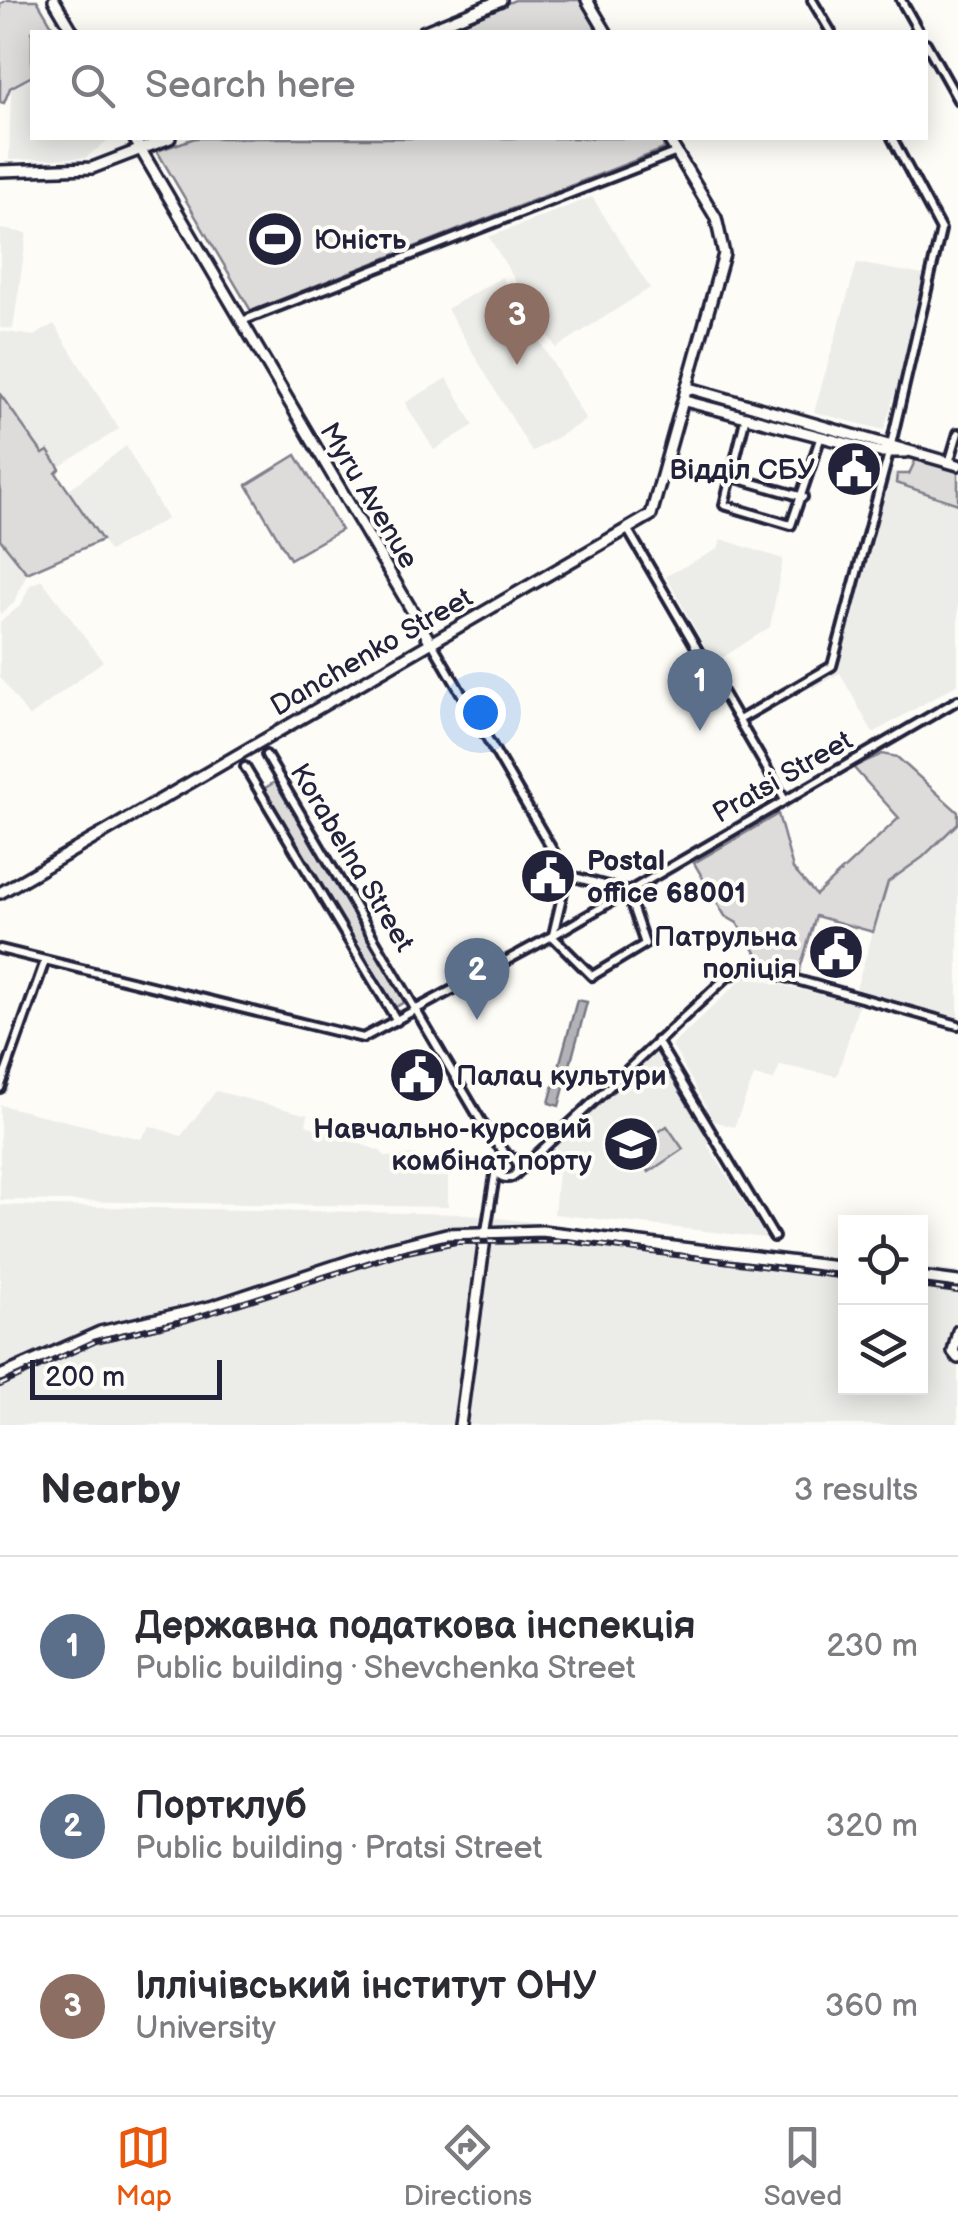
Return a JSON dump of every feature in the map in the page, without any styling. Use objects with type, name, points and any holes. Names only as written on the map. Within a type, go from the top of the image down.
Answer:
[{"type":"main road","points":[[54,0],[72,30]]},
{"type":"main road","points":[[428,30],[501,0]]},
{"type":"main road","points":[[586,0],[605,30]]},
{"type":"main road","name":"Myru Avenue","points":[[135,140],[432,642]]},
{"type":"main road","points":[[0,171],[86,169],[165,140]]},
{"type":"main road","name":"Danchenko Street","points":[[0,894],[628,530],[656,507],[724,243],[716,218],[669,140]]},
{"type":"main road","points":[[688,388],[890,448]]},
{"type":"main road","points":[[686,401],[821,436],[954,464]]},
{"type":"main road","points":[[0,1376],[100,1332],[210,1307],[419,1240],[486,1231],[542,1231],[838,1267]]},
{"type":"main road","points":[[460,1425],[486,1231]]},
{"type":"main road","points":[[928,1278],[958,1282]]},
{"type":"main road","points":[[958,1330],[953,1352],[958,1358]]},
{"type":"street","points":[[812,0],[830,30]]},
{"type":"street","points":[[900,0],[918,30]]},
{"type":"street","points":[[928,48],[958,100]]},
{"type":"street","points":[[740,720],[832,666],[890,448],[941,230],[893,140]]},
{"type":"street","points":[[242,321],[676,152]]},
{"type":"street","points":[[746,416],[724,505],[794,525],[821,436]]},
{"type":"street","points":[[954,464],[958,433]]},
{"type":"street","points":[[729,476],[803,497]]},
{"type":"street","points":[[628,530],[785,800]]},
{"type":"street","name":"Myru Avenue","points":[[432,642],[567,875]]},
{"type":"street","name":"Pratsi Street","points":[[552,936],[958,700]]},
{"type":"street","name":"Korabelna Street","points":[[266,755],[490,1138]]},
{"type":"street","name":"Korabelna Street","points":[[245,767],[397,1021]]},
{"type":"street","points":[[0,948],[363,1038],[552,936],[567,875],[627,891],[645,944],[592,976],[552,936]]},
{"type":"street","points":[[0,1088],[45,961]]},
{"type":"street","points":[[490,1199],[727,977],[752,969],[958,1025]]},
{"type":"street","points":[[658,1042],[774,1237]]},
{"type":"street","points":[[490,1138],[518,1164],[514,1175]]},
{"type":"street","points":[[490,1138],[502,1177],[514,1175]]},
{"type":"street","points":[[496,1165],[510,1157],[542,1150]]},
{"type":"street","points":[[486,1231],[496,1165]]},
{"type":"shaded area","points":[[7,0],[37,0],[55,30],[30,30],[30,77],[10,88],[4,103],[0,102],[0,4]]},
{"type":"shaded area","points":[[515,0],[581,0],[599,30],[442,30]]},
{"type":"shaded area","points":[[30,79],[30,140],[108,140],[85,158],[9,160],[11,89]]},
{"type":"shaded area","points":[[189,140],[662,140],[664,149],[251,311],[157,151]]},
{"type":"shaded area","points":[[592,197],[650,288],[556,348],[489,237]]},
{"type":"shaded area","points":[[0,229],[27,233],[13,329],[0,328]]},
{"type":"shaded area","points":[[857,263],[929,276],[884,430],[814,412]]},
{"type":"shaded area","points":[[502,277],[586,420],[532,452],[447,309]]},
{"type":"shaded area","points":[[54,324],[119,429],[59,467],[49,452],[44,454],[0,394],[0,331],[34,336]]},
{"type":"shaded area","points":[[447,378],[474,425],[434,450],[405,403]]},
{"type":"shaded area","points":[[0,394],[43,454],[48,451],[60,469],[56,473],[102,540],[27,573],[0,539]]},
{"type":"shaded area","points":[[126,446],[167,519],[109,551],[68,490]]},
{"type":"shaded area","points":[[296,455],[341,530],[290,559],[247,485]]},
{"type":"shaded area","points":[[916,459],[958,470],[958,504],[896,483],[897,474],[909,474]]},
{"type":"shaded area","points":[[889,470],[897,474],[896,483],[958,504],[958,684],[873,733],[840,673],[813,688],[810,683],[837,666]]},
{"type":"shaded area","points":[[0,539],[27,573],[14,603],[0,614]]},
{"type":"shaded area","points":[[721,539],[783,559],[770,627],[714,663],[666,576],[718,549]]},
{"type":"shaded area","points":[[42,580],[103,661],[29,717],[0,677],[0,622],[21,605],[30,585]]},
{"type":"shaded area","points":[[882,754],[897,757],[958,812],[958,823],[923,857],[888,882],[873,932],[816,916],[799,972],[759,957],[737,923],[725,916],[694,863],[778,814],[793,869],[816,895],[899,818],[853,767]]},
{"type":"shaded area","points":[[278,780],[408,1000],[392,1009],[262,790]]},
{"type":"shaded area","points":[[958,823],[958,1020],[856,989],[888,882],[923,857]]},
{"type":"shaded area","points":[[745,976],[859,1004],[837,1076],[780,1065],[774,1080],[754,1076],[734,1127],[714,1121],[672,1045]]},
{"type":"shaded area","points":[[577,1000],[587,1002],[559,1106],[549,1103]]},
{"type":"shaded area","name":"Навчально-курсовий комбінат порту","points":[[658,1051],[711,1139],[707,1144],[766,1238],[554,1214],[560,1151],[553,1145]]},
{"type":"shaded area","points":[[216,1091],[308,1115],[306,1125],[380,1151],[386,1157],[417,1155],[418,1176],[448,1177],[448,1207],[0,1200],[0,1105],[141,1139],[150,1126],[181,1136]]},
{"type":"shaded area","points":[[667,1126],[683,1149],[649,1172],[634,1149]]},
{"type":"shaded area","points":[[0,1205],[463,1214],[838,1258],[838,1395],[928,1395],[928,1269],[958,1272],[958,1425],[0,1425]]},
{"type":"railway","points":[[0,1385],[96,1341],[187,1320],[397,1254],[456,1242],[567,1241],[838,1276]]},
{"type":"railway","points":[[928,1287],[958,1291]]},
{"type":"place","name":"Юність","points":[[275,239]]},
{"type":"place","name":"Іллічівський інститут ОНУ","points":[[517,365]]},
{"type":"place","name":"Відділ СБУ","points":[[854,469]]},
{"type":"place","name":"Державна податкова інспекція","points":[[700,731]]},
{"type":"place","name":"Postal office 68001","points":[[548,876]]},
{"type":"place","name":"Патрульна поліція","points":[[836,952]]},
{"type":"place","name":"Портклуб","points":[[477,1020]]},
{"type":"place","name":"Палац культури","points":[[417,1075]]},
{"type":"place","name":"Навчально-курсовий комбінат порту","points":[[631,1144]]}]
